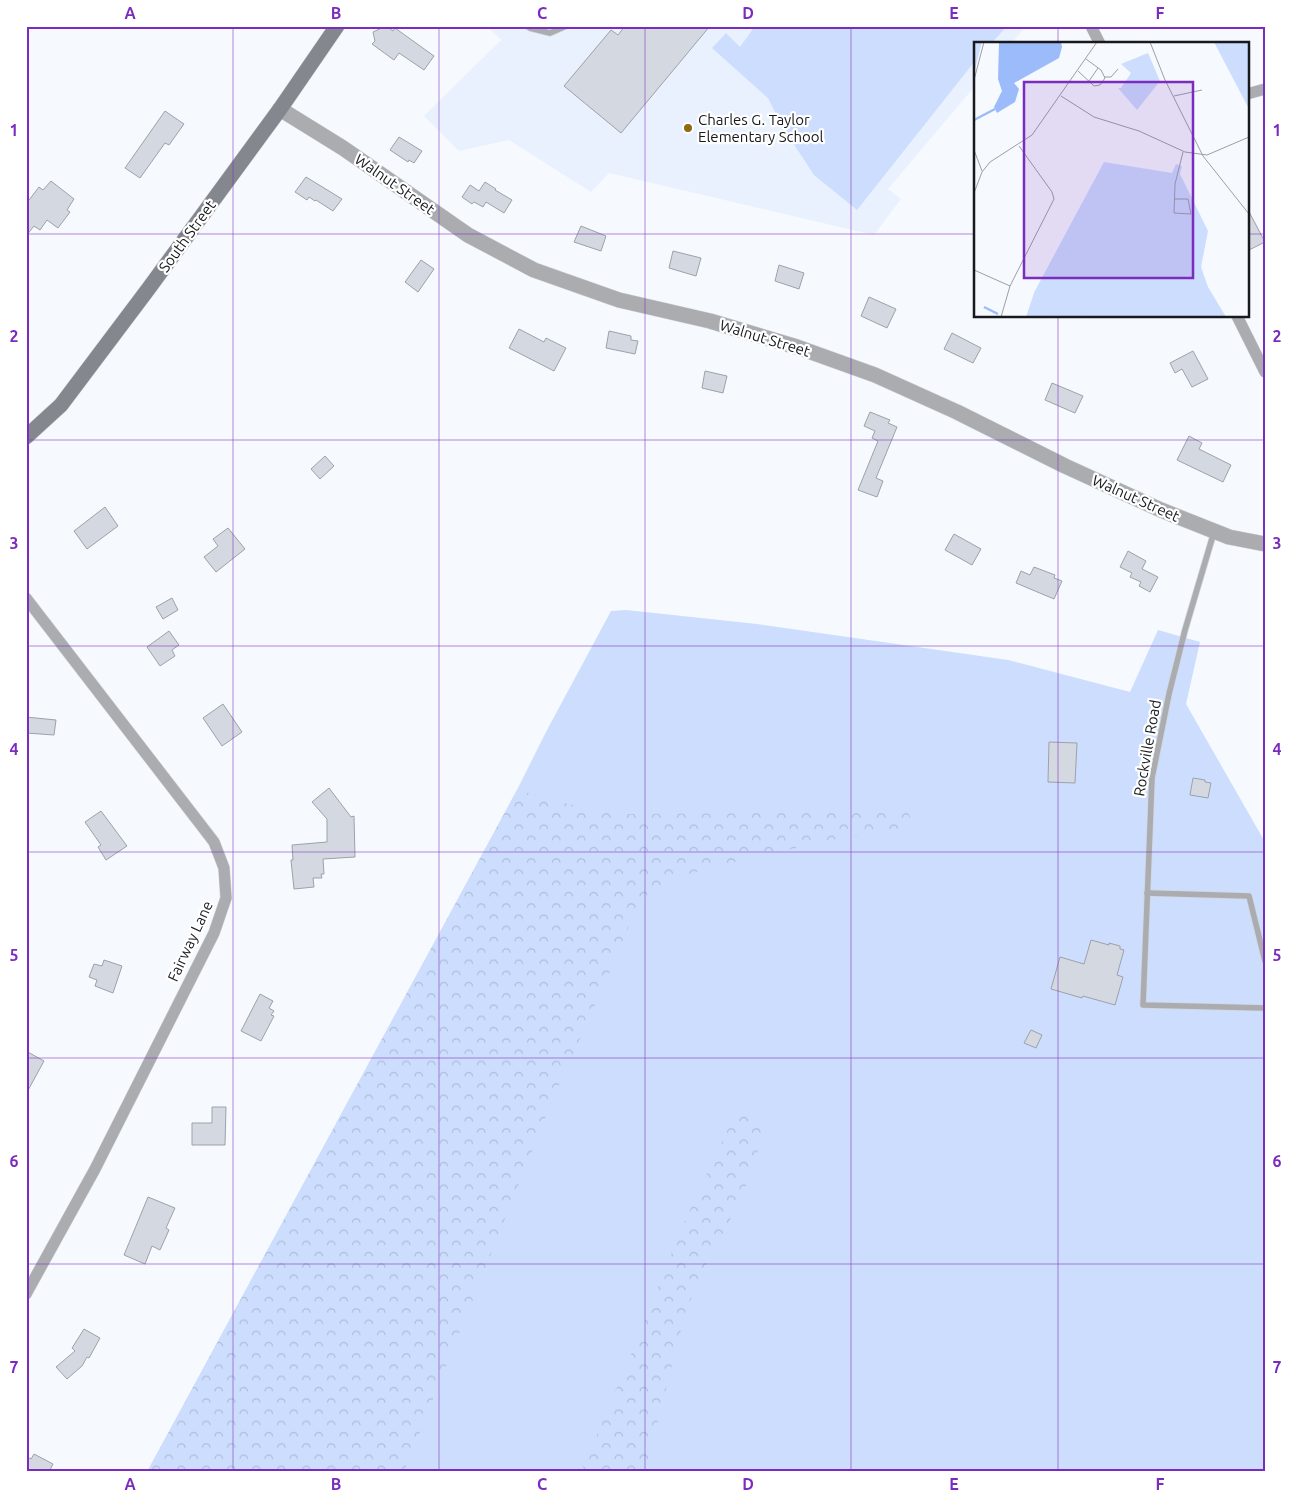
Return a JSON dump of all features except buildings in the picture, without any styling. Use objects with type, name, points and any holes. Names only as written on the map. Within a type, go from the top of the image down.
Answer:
[{"type":"main road","name":"South Street","points":[[26,437],[61,405],[280,109],[337,26]]},
{"type":"street","points":[[1091,26],[1099,42]]},
{"type":"street","points":[[1248,94],[1265,89]]},
{"type":"street","name":"Walnut Street","points":[[280,109],[343,148],[468,235],[534,270],[619,300],[710,321],[797,347],[875,375],[957,412],[1135,498],[1214,532],[1265,544]]},
{"type":"street","points":[[1238,318],[1265,372]]},
{"type":"street","name":"Fairway Lane","points":[[26,598],[214,842],[224,868],[226,898],[214,933],[96,1169],[26,1294]]},
{"type":"lane","points":[[527,26],[550,33],[566,26]]},
{"type":"lane","name":"Rockville Road","points":[[1214,532],[1185,630],[1150,791],[1144,1005],[1265,1008]]},
{"type":"lane","points":[[1147,894],[1249,896],[1265,961]]},
{"type":"shaded area","name":"Charles G. Taylor Elementary School","points":[[487,26],[1026,26],[1013,42],[974,42],[974,87],[888,189],[901,199],[874,235],[609,173],[591,192],[509,140],[459,151],[424,116],[501,40]]},
{"type":"green space","points":[[755,26],[1007,26],[993,42],[974,42],[974,62],[857,210],[814,175],[782,126],[768,98],[712,48],[726,33],[740,47]]},
{"type":"green space","points":[[626,610],[757,624],[1008,660],[1130,692],[1158,630],[1200,642],[1186,704],[1265,842],[1265,1472],[147,1472],[517,790],[611,611]]},
{"type":"green space","points":[[517,790],[585,808],[613,813],[908,812],[912,821],[902,828],[836,839],[713,867],[672,879],[652,890],[638,904],[552,1101],[404,1472],[147,1472]]},
{"type":"green space","points":[[758,1113],[763,1122],[758,1150],[750,1177],[732,1216],[700,1276],[685,1314],[645,1472],[581,1472],[635,1345],[682,1227],[728,1129],[741,1115]]},
{"type":"place","name":"Charles G. Taylor Elementary School","points":[[688,128]]}]
